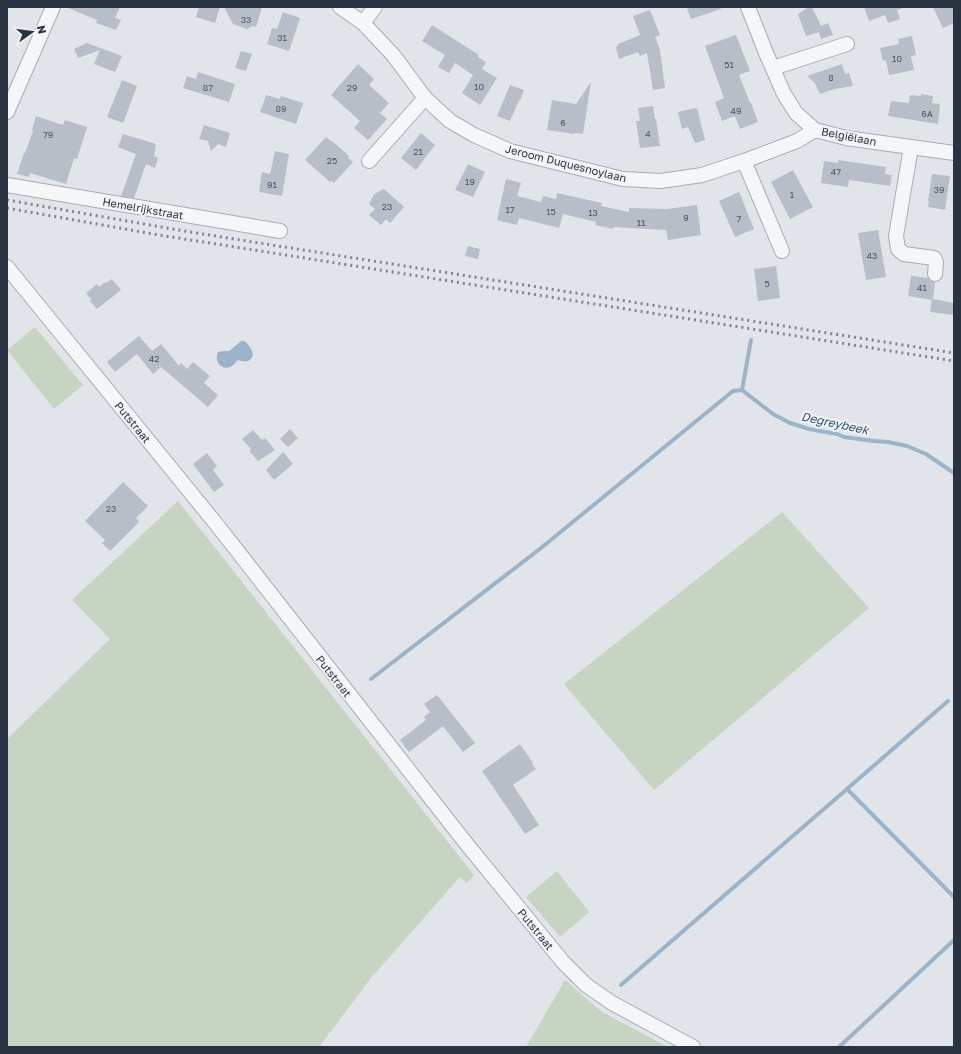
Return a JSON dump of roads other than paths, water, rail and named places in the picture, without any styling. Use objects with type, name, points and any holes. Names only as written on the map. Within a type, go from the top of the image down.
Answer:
[{"type":"street","points":[[7,112],[53,7]]},
{"type":"street","name":"Jeroom Duquesnoylaan","points":[[340,7],[363,23],[394,56],[425,98],[450,121],[474,136],[510,151],[623,179],[661,181],[702,175],[797,141],[815,130]]},
{"type":"street","points":[[363,23],[375,7]]},
{"type":"street","name":"Belgiëlaan","points":[[748,7],[784,94],[796,113],[815,130],[846,138],[954,152]]},
{"type":"street","points":[[772,68],[847,44]]},
{"type":"street","points":[[368,161],[425,98]]},
{"type":"street","points":[[911,147],[896,236],[898,249],[904,254],[934,258],[936,262],[935,274]]},
{"type":"street","points":[[744,161],[782,251]]},
{"type":"street","name":"Hemelrijkstraat","points":[[7,185],[280,231]]},
{"type":"street","name":"Putstraat","points":[[7,267],[213,521],[465,842],[563,962],[586,985],[612,1003],[693,1047]]},
{"type":"water","points":[[241,341],[244,341],[251,348],[253,354],[251,359],[248,361],[238,360],[230,367],[226,368],[221,366],[217,361],[218,352],[229,351]]},
{"type":"waterway","name":"Degreybeek","points":[[751,340],[742,390],[773,414],[790,423],[809,429],[837,434],[844,437],[888,442],[907,446],[926,454],[954,473]]},
{"type":"waterway","points":[[371,679],[541,548],[733,391],[742,390]]},
{"type":"waterway","points":[[948,701],[847,789],[954,897]]},
{"type":"waterway","points":[[621,985],[847,789]]},
{"type":"waterway","points":[[839,1047],[954,940]]},
{"type":"railway","points":[[7,200],[190,232],[954,353]]},
{"type":"railway","points":[[7,208],[153,234],[954,361]]}]
